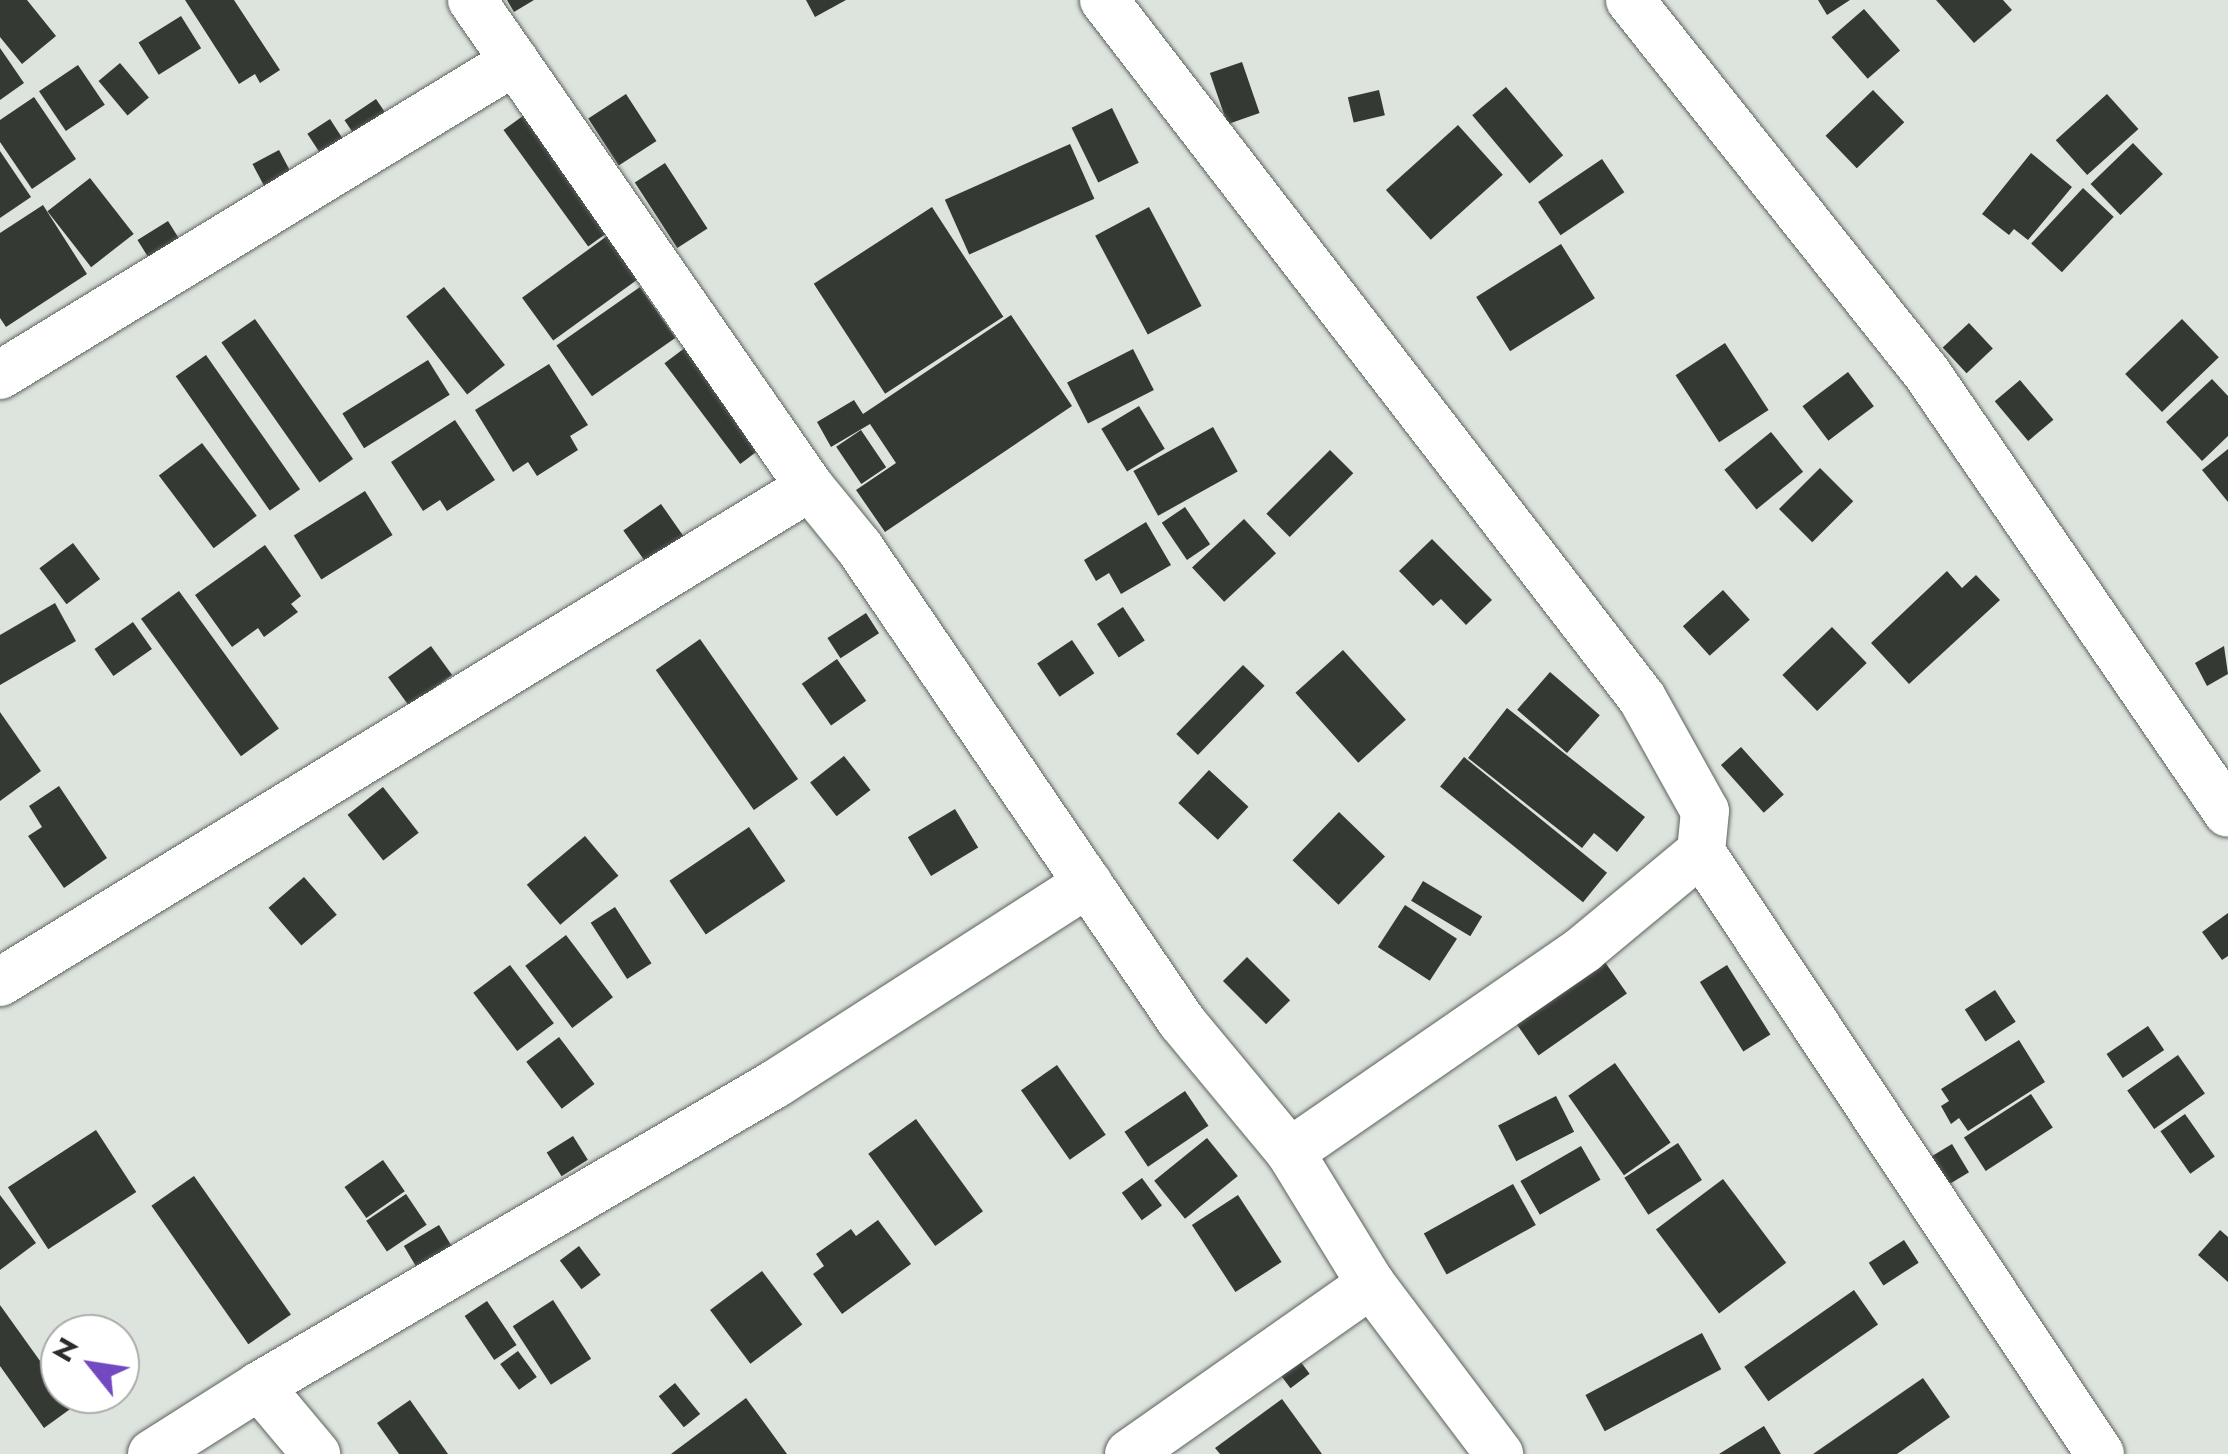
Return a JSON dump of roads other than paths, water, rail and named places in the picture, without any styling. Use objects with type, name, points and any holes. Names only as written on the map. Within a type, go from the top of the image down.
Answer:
[{"type":"street","points":[[472,0],[810,487],[859,547],[1182,1022],[1290,1152],[1372,1284],[1499,1454]]},
{"type":"street","points":[[1104,0],[1642,698],[1705,810],[1702,852],[2100,1454]]},
{"type":"street","points":[[1630,0],[1926,372],[2228,814]]},
{"type":"street","points":[[0,375],[515,61]]},
{"type":"street","points":[[0,982],[810,487]]},
{"type":"street","points":[[1290,1152],[1584,949],[1702,852]]},
{"type":"street","points":[[152,1454],[259,1386],[775,1084],[1088,883]]},
{"type":"street","points":[[1129,1454],[1372,1284]]},
{"type":"street","points":[[259,1386],[316,1454]]}]
